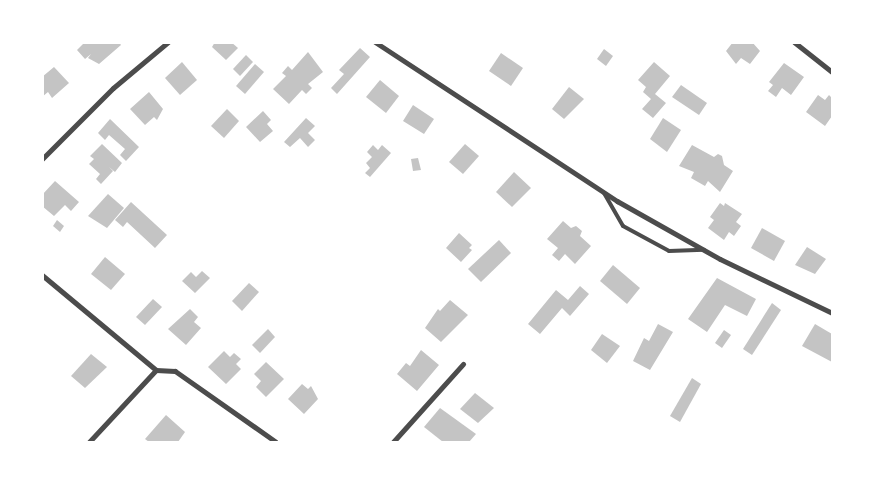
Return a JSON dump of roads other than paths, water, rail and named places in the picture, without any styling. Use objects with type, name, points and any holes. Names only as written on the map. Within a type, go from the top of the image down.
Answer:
[{"type":"street","points":[[42,160],[113,88],[168,42]]},
{"type":"street","points":[[375,42],[458,94],[604,193],[705,250],[832,313]]},
{"type":"street","points":[[794,42],[832,72]]},
{"type":"street","points":[[42,275],[156,370],[175,371],[276,442]]},
{"type":"street","points":[[392,442],[463,364]]},
{"type":"street","points":[[89,442],[156,370]]},
{"type":"lane","points":[[604,193],[623,226],[669,250],[705,250]]}]
